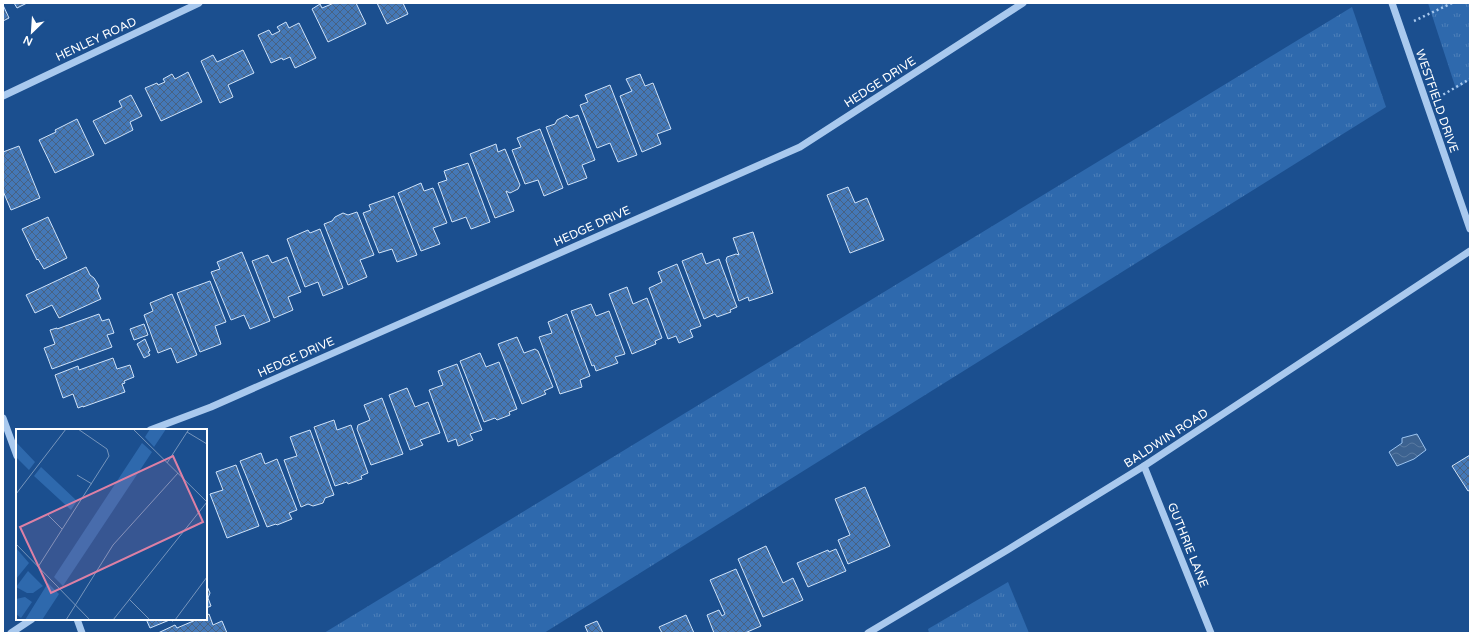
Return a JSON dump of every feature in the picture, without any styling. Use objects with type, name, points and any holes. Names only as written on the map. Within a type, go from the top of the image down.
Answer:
[{"type":"street","name":"HENLEY ROAD","points":[[3,96],[199,3]]},
{"type":"street","name":"HEDGE DRIVE","points":[[153,429],[211,407],[800,147],[1023,3]]},
{"type":"street","name":"WESTFIELD DRIVE","points":[[1392,3],[1470,230]]},
{"type":"street","name":"BALDWIN ROAD","points":[[868,633],[1144,466],[1470,251]]},
{"type":"street","points":[[3,418],[16,453]]},
{"type":"street","name":"GUTHRIE LANE","points":[[1144,466],[1211,633]]},
{"type":"street","points":[[11,633],[30,620]]},
{"type":"street","points":[[77,620],[82,633]]},
{"type":"path","points":[[1400,27],[1452,3]]},
{"type":"path","points":[[1426,104],[1470,79]]},
{"type":"green space","points":[[1428,3],[1470,3],[1470,80],[1456,89]]},
{"type":"green space","points":[[1352,7],[1386,107],[544,633],[324,633]]},
{"type":"green space","points":[[1008,582],[1029,633],[929,633],[928,629]]},
{"type":"water","points":[[1417,434],[1426,450],[1414,459],[1397,466],[1389,452],[1402,443],[1402,438]]},
{"type":"building","points":[[14,3],[27,3],[17,8]]},
{"type":"building","points":[[334,3],[356,3],[366,24],[328,42],[312,9],[320,4],[322,8]]},
{"type":"building","points":[[377,3],[403,3],[408,14],[387,24]]},
{"type":"building","points":[[3,5],[9,18],[3,21]]},
{"type":"building","points":[[286,22],[289,28],[299,23],[316,58],[295,68],[290,57],[283,60],[282,58],[271,63],[258,35],[269,30],[272,35],[280,31],[277,27]]},
{"type":"building","points":[[243,50],[254,73],[228,85],[233,97],[220,103],[201,61],[213,55],[217,62]]},
{"type":"building","points":[[188,72],[202,102],[161,121],[145,88],[157,83],[158,85],[165,82],[163,79],[172,74],[175,79]]},
{"type":"building","points":[[640,74],[645,86],[653,83],[671,129],[657,134],[661,144],[642,152],[620,96],[632,91],[626,79]]},
{"type":"building","points":[[610,85],[637,155],[618,162],[610,143],[597,148],[580,105],[588,102],[585,95]]},
{"type":"building","points":[[131,95],[142,116],[130,122],[133,130],[105,144],[93,121],[122,107],[119,101]]},
{"type":"building","points":[[567,115],[570,118],[578,115],[595,160],[582,165],[587,178],[568,185],[546,127],[555,124],[557,120]]},
{"type":"building","points":[[77,119],[94,155],[55,173],[39,140],[56,132],[55,130]]},
{"type":"building","points":[[540,129],[563,188],[544,196],[538,180],[525,184],[512,150],[521,147],[517,138]]},
{"type":"building","points":[[496,144],[498,152],[505,149],[520,185],[518,189],[510,193],[506,191],[514,211],[495,218],[470,154]]},
{"type":"building","points":[[19,146],[40,198],[11,210],[3,191],[3,152]]},
{"type":"building","points":[[468,163],[490,222],[471,229],[466,217],[452,222],[438,183],[447,180],[444,171]]},
{"type":"building","points":[[421,183],[424,191],[433,188],[447,223],[433,228],[440,244],[421,251],[398,193]]},
{"type":"building","points":[[848,187],[855,203],[867,198],[884,240],[850,253],[827,195]]},
{"type":"building","points":[[394,196],[417,255],[397,262],[392,249],[379,253],[363,213],[371,210],[369,205]]},
{"type":"building","points":[[357,212],[374,255],[360,260],[367,277],[348,285],[324,224],[332,221],[335,217],[343,213],[348,215]]},
{"type":"building","points":[[48,217],[67,258],[44,269],[38,259],[37,260],[22,229]]},
{"type":"building","points":[[320,229],[343,288],[323,296],[318,282],[305,287],[287,239],[308,230],[310,233]]},
{"type":"building","points":[[753,232],[773,293],[749,301],[748,297],[739,301],[726,260],[727,257],[736,254],[739,255],[733,238]]},
{"type":"building","points":[[242,252],[270,321],[250,329],[244,315],[231,320],[211,272],[220,269],[217,262]]},
{"type":"building","points":[[702,253],[706,264],[719,259],[737,307],[730,310],[731,312],[717,317],[715,314],[704,319],[682,261]]},
{"type":"building","points":[[268,255],[272,263],[287,257],[301,292],[288,297],[293,310],[274,318],[252,261]]},
{"type":"building","points":[[677,264],[701,326],[690,330],[693,337],[679,343],[676,336],[668,339],[649,288],[662,282],[658,272]]},
{"type":"building","points":[[86,267],[90,275],[99,286],[97,290],[101,299],[59,318],[52,305],[35,313],[26,295]]},
{"type":"building","points":[[210,281],[226,322],[215,326],[221,344],[200,352],[177,293]]},
{"type":"building","points":[[627,287],[633,304],[647,298],[662,338],[655,341],[656,344],[632,354],[609,294]]},
{"type":"building","points":[[172,294],[197,355],[177,363],[171,348],[158,353],[144,315],[153,311],[150,303]]},
{"type":"building","points":[[591,304],[596,316],[609,311],[625,354],[615,357],[618,363],[596,371],[594,365],[592,366],[571,311]]},
{"type":"building","points":[[99,314],[102,321],[109,319],[114,333],[107,335],[112,347],[52,369],[44,348],[55,344],[50,330],[57,329]]},
{"type":"building","points":[[567,314],[590,376],[580,380],[582,387],[560,394],[539,337],[552,333],[548,322]]},
{"type":"building","points":[[144,324],[148,335],[134,340],[130,329]]},
{"type":"building","points":[[517,337],[524,353],[535,349],[538,351],[553,387],[544,391],[546,394],[522,404],[498,344]]},
{"type":"building","points":[[145,339],[150,355],[144,358],[137,344]]},
{"type":"building","points":[[480,353],[486,367],[499,362],[517,409],[509,412],[510,415],[497,420],[495,418],[484,422],[460,361]]},
{"type":"building","points":[[113,358],[117,369],[130,365],[134,377],[124,381],[125,383],[122,384],[125,392],[78,408],[73,394],[63,398],[55,375],[78,366],[79,370]]},
{"type":"building","points":[[457,364],[482,430],[470,434],[473,440],[458,446],[456,439],[448,442],[429,390],[443,385],[438,371]]},
{"type":"building","points":[[407,388],[415,407],[428,402],[440,433],[420,440],[423,445],[410,450],[389,395]]},
{"type":"building","points":[[382,398],[403,454],[371,465],[357,429],[358,425],[370,420],[364,405]]},
{"type":"building","points":[[334,420],[337,430],[351,425],[368,473],[361,476],[362,479],[348,484],[347,482],[335,486],[314,427]]},
{"type":"building","points":[[310,430],[334,495],[325,498],[323,503],[313,506],[308,504],[301,507],[284,460],[297,456],[290,437]]},
{"type":"building","points":[[261,453],[265,464],[277,459],[297,510],[289,513],[292,519],[267,527],[240,461]]},
{"type":"building","points":[[1470,455],[1470,490],[1468,491],[1452,466]]},
{"type":"building","points":[[236,465],[259,526],[227,538],[210,494],[223,490],[216,472]]},
{"type":"building","points":[[865,487],[890,546],[848,564],[838,540],[850,535],[835,499]]},
{"type":"building","points":[[766,546],[783,583],[793,578],[803,600],[763,617],[738,559]]},
{"type":"building","points":[[836,549],[846,571],[808,587],[797,563],[828,550],[829,552]]},
{"type":"building","points":[[736,569],[761,626],[745,633],[714,633],[707,615],[719,610],[722,616],[725,614],[710,580]]},
{"type":"building","points":[[207,586],[210,593],[208,598],[211,606],[207,608]]},
{"type":"building","points":[[209,614],[213,625],[222,621],[227,633],[158,633],[175,625],[177,628],[196,620],[207,620],[207,615]]},
{"type":"building","points":[[686,615],[694,633],[662,633],[659,627]]},
{"type":"building","points":[[146,620],[170,620],[150,628]]},
{"type":"building","points":[[597,621],[603,633],[588,633],[585,626]]}]
